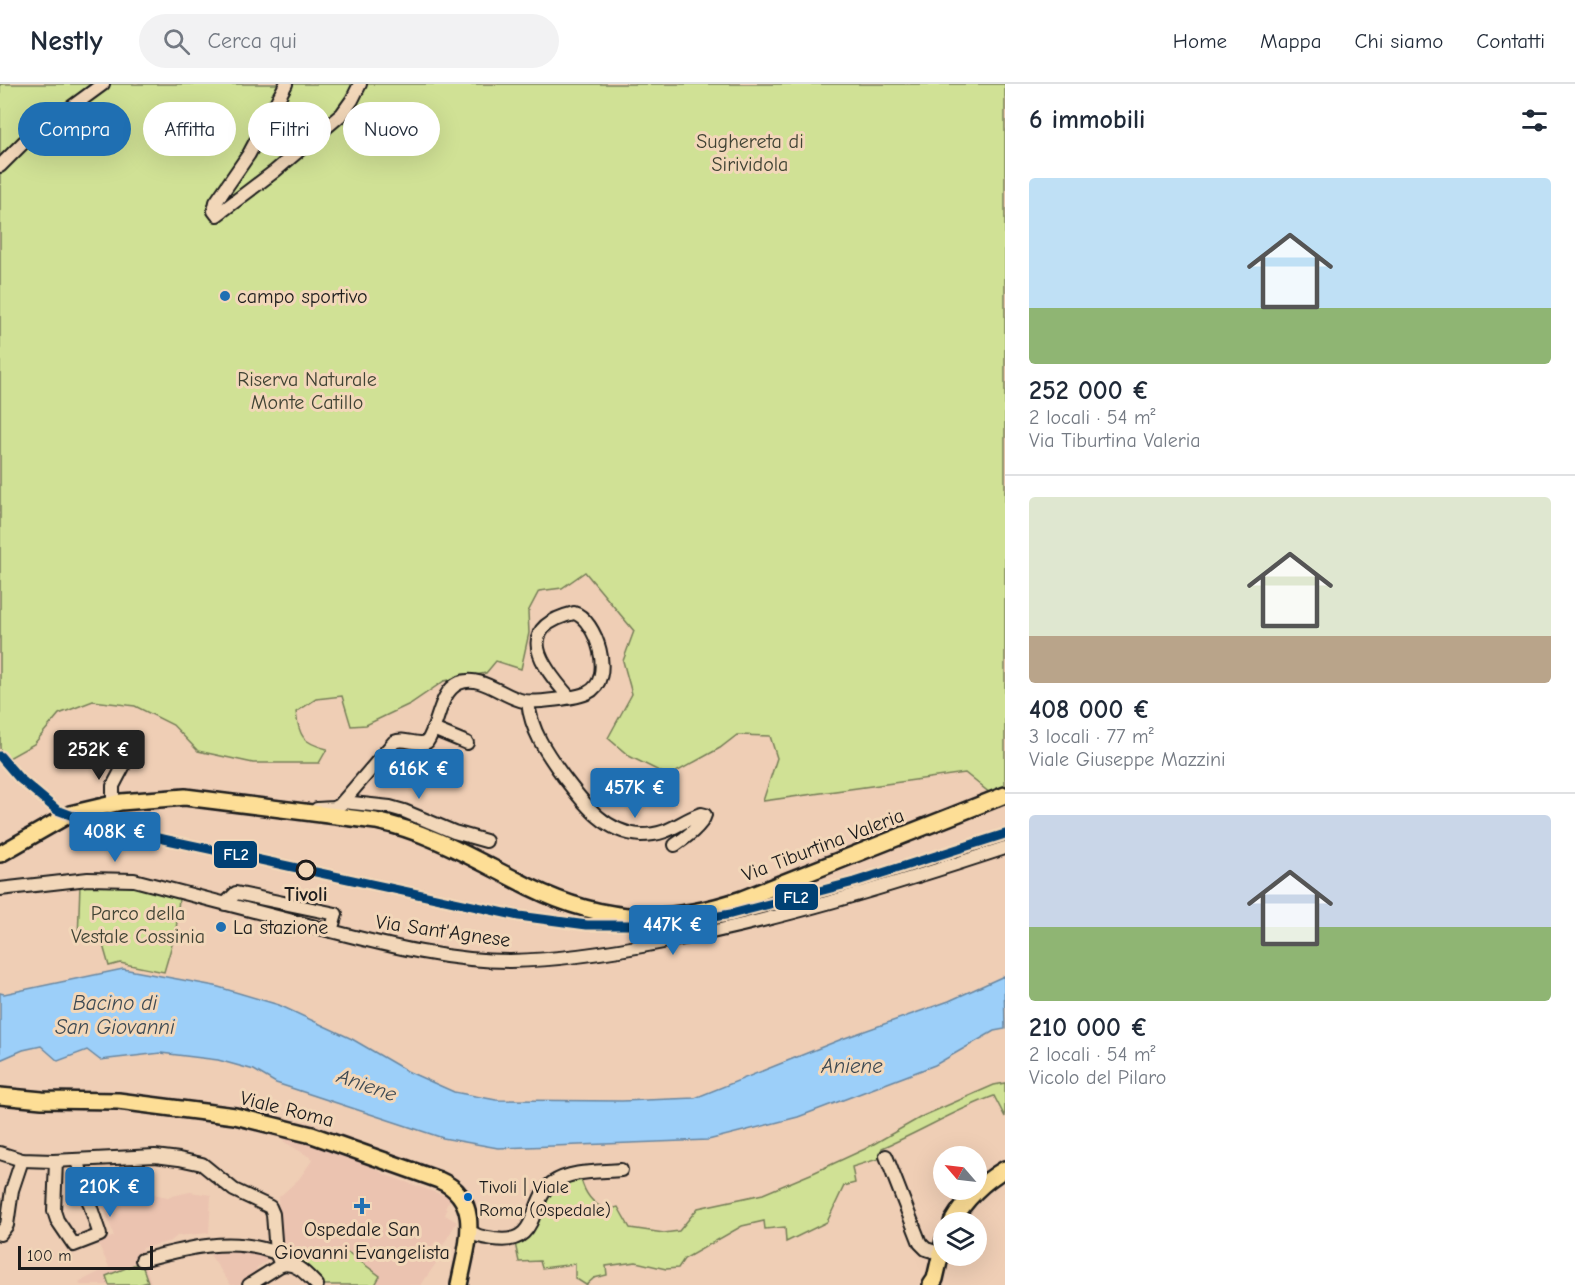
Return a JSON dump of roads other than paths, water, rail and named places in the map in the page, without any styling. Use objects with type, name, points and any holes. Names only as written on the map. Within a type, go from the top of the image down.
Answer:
[{"type":"main road","name":"Via Tiburtina Valeria","points":[[0,854],[70,814],[113,803],[185,798],[376,821],[411,829],[437,839],[557,900],[605,914],[648,917],[697,912],[742,899],[1005,795]]},
{"type":"main road","name":"Viale Roma","points":[[0,1096],[42,1100],[118,1101],[235,1116],[304,1132],[448,1184],[465,1202],[469,1214],[470,1235],[459,1285]]},
{"type":"main road","points":[[959,1212],[974,1192],[1005,1169]]},
{"type":"main road","points":[[931,1285],[937,1266]]},
{"type":"street","points":[[0,166],[25,141],[103,84]]},
{"type":"street","points":[[286,84],[249,154],[216,202],[214,211],[217,215],[275,171],[342,114],[360,84]]},
{"type":"street","points":[[284,809],[338,807],[394,742],[403,740],[422,743],[429,739],[449,692],[463,681],[480,683],[528,702],[568,697],[586,694],[599,680],[603,668],[602,654],[588,625],[581,616],[574,613],[544,627],[536,640],[548,671],[568,697]]},
{"type":"street","points":[[528,702],[533,727],[549,757],[584,804],[610,825],[626,832],[663,833],[695,816],[705,815],[704,820],[675,845]]},
{"type":"street","points":[[433,729],[467,743]]},
{"type":"street","points":[[113,803],[113,786],[123,767]]},
{"type":"street","points":[[343,802],[404,810],[454,832],[486,841]]},
{"type":"street","name":"Via Sant'Agnese","points":[[0,889],[78,880],[127,879],[157,884],[225,904],[405,949],[488,960],[538,960],[610,952],[717,932],[876,889],[1005,848]]},
{"type":"street","points":[[225,904],[236,893],[336,914],[331,931]]},
{"type":"street","points":[[0,1153],[22,1160],[56,1161],[155,1156],[202,1164],[234,1190],[270,1207],[273,1214],[276,1253],[281,1265]]},
{"type":"street","points":[[885,1156],[920,1243],[929,1251],[933,1249]]},
{"type":"street","points":[[0,1234],[7,1227],[12,1190],[22,1160]]},
{"type":"street","points":[[56,1161],[54,1211],[57,1220],[74,1245],[100,1235],[78,1160]]},
{"type":"street","points":[[470,1235],[498,1240],[511,1239],[528,1228],[543,1193],[551,1184],[576,1174],[621,1170]]},
{"type":"street","points":[[142,1260],[183,1249],[218,1244],[257,1246],[276,1253]]},
{"type":"street","points":[[249,1285],[286,1263],[299,1268],[317,1285]]},
{"type":"water","name":"Bacino di San Giovanni","points":[[123,969],[215,986],[279,1005],[352,1039],[407,1071],[454,1092],[496,1100],[622,1101],[695,1098],[842,1039],[949,1001],[1004,976],[1005,1029],[994,1031],[935,1065],[798,1117],[708,1140],[498,1148],[443,1138],[276,1083],[254,1070],[218,1060],[161,1053],[100,1060],[87,1050],[58,1061],[41,1046],[23,1050],[0,1060],[0,993]]},
{"type":"place","name":"campo sportivo","points":[[225,296]]},
{"type":"place","name":"Tivoli","points":[[306,870]]},
{"type":"place","name":"La stazione","points":[[221,927]]},
{"type":"place","name":"Tivoli | Viale Roma (Ospedale)","points":[[468,1197]]},
{"type":"place","name":"Ospedale San Giovanni Evangelista","points":[[362,1206]]},
{"type":"park label","name":"Sughereta di Sirividola","points":[[750,152]]},
{"type":"park label","name":"Riserva Naturale Monte Catillo","points":[[307,390]]},
{"type":"park label","name":"Parco della Vestale Cossinia","points":[[138,924]]},
{"type":"water label","name":"Aniene","points":[[852,1066]]},
{"type":"water label","name":"Aniene","points":[[367,1085]]}]
